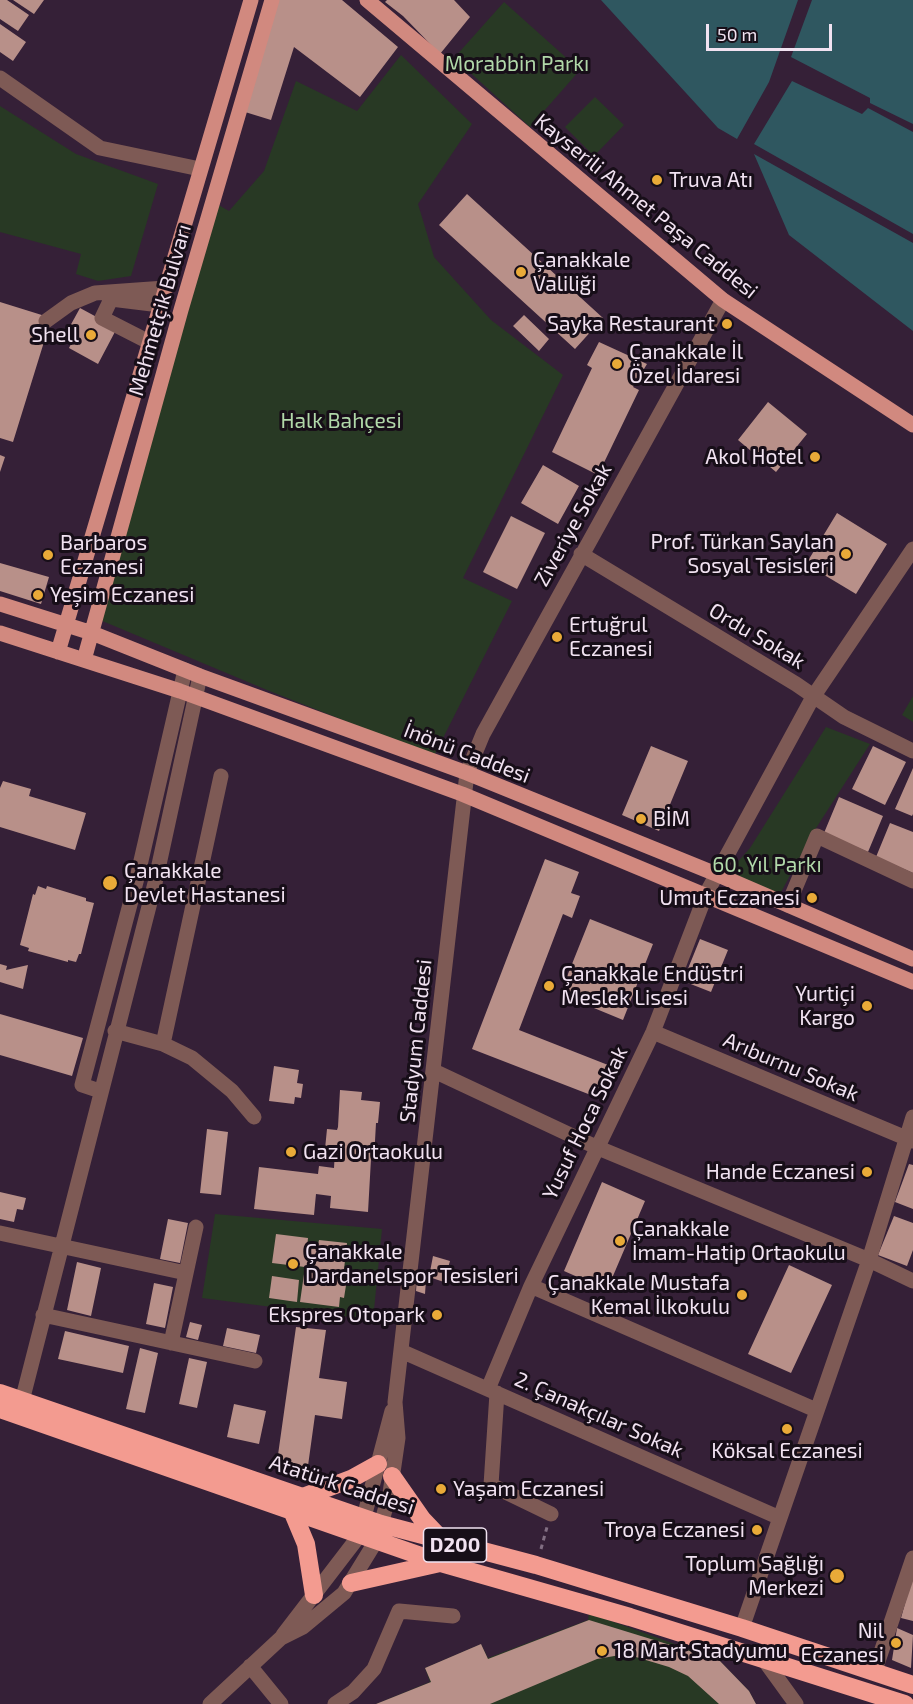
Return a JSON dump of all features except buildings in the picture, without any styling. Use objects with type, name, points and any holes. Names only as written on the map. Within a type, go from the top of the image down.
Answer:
[{"type":"highway","name":"Atatürk Caddesi","points":[[0,1393],[303,1497],[441,1563],[762,1657],[905,1704]]},
{"type":"highway","name":"Atatürk Caddesi","points":[[0,1409],[293,1513],[371,1530],[443,1542],[536,1565],[742,1628],[913,1685]]},
{"type":"highway","points":[[303,1497],[351,1479],[385,1470],[422,1519],[443,1542]]},
{"type":"highway","points":[[293,1513],[306,1544],[314,1594]]},
{"type":"highway","points":[[351,1582],[441,1563]]},
{"type":"main road","name":"Mehmetçik Bulvarı","points":[[58,652],[251,0]]},
{"type":"main road","name":"Mehmetçik Bulvarı","points":[[84,660],[181,310],[272,0]]},
{"type":"main road","name":"Kayserili Ahmet Paşa Caddesi","points":[[367,0],[723,300],[913,425]]},
{"type":"main road","points":[[168,281],[190,279]]},
{"type":"main road","points":[[160,305],[181,310]]},
{"type":"main road","name":"İnönü Caddesi","points":[[0,604],[92,633],[200,676],[466,773],[716,874],[913,959]]},
{"type":"main road","name":"İnönü Caddesi","points":[[0,633],[180,691],[462,794],[913,982]]},
{"type":"street","points":[[0,78],[100,148],[200,169]]},
{"type":"street","points":[[46,321],[71,303],[95,293],[168,281]]},
{"type":"street","points":[[149,342],[102,318],[111,299],[160,305]]},
{"type":"street","name":"Ziveriye Sokak","points":[[466,773],[483,734],[723,300]]},
{"type":"street","name":"Yusuf Hoca Sokak","points":[[551,1514],[491,1485],[493,1391],[531,1286],[653,1032],[706,894],[716,874],[813,697],[913,549]]},
{"type":"street","name":"Ordu Sokak","points":[[581,554],[844,717],[913,751]]},
{"type":"street","points":[[100,1091],[82,1085],[137,878],[185,670]]},
{"type":"street","points":[[22,1401],[115,1031],[155,883],[200,676]]},
{"type":"street","name":"Stadyum Caddesi","points":[[210,1704],[281,1638],[303,1627],[344,1593],[351,1582],[371,1530],[385,1470],[398,1438],[395,1402],[466,773]]},
{"type":"street","points":[[163,1044],[221,776]]},
{"type":"street","points":[[788,905],[817,836],[913,881]]},
{"type":"street","points":[[115,1031],[163,1044],[192,1058],[232,1091],[254,1117]]},
{"type":"street","name":"Arıburnu Sokak","points":[[653,1032],[909,1140]]},
{"type":"street","points":[[434,1071],[596,1147],[868,1260],[913,1281]]},
{"type":"street","points":[[742,1628],[909,1140],[913,1117]]},
{"type":"street","points":[[171,1343],[196,1227]]},
{"type":"street","points":[[0,1233],[186,1273]]},
{"type":"street","points":[[531,1286],[816,1410]]},
{"type":"street","points":[[43,1315],[255,1361]]},
{"type":"street","name":"2. Çanakçılar Sokak","points":[[401,1351],[780,1518]]},
{"type":"street","points":[[281,1638],[314,1594],[371,1530]]},
{"type":"street","points":[[874,1673],[912,1562]]},
{"type":"street","points":[[335,1704],[353,1692],[374,1669],[399,1611],[453,1616]]},
{"type":"street","points":[[762,1657],[796,1704]]},
{"type":"street","points":[[250,1666],[281,1704]]},
{"type":"path","points":[[536,1565],[551,1514]]},
{"type":"green space","name":"Morabbin Parkı","points":[[504,2],[580,70],[530,127],[454,58]]},
{"type":"green space","name":"Halk Bahçesi","points":[[401,55],[472,124],[418,204],[434,257],[491,320],[563,375],[463,578],[512,601],[434,756],[267,690],[100,620],[215,203],[229,211],[264,171],[296,81],[357,111]]},
{"type":"green space","points":[[595,97],[624,125],[594,156],[565,127]]},
{"type":"green space","points":[[0,106],[76,154],[158,184],[131,276],[98,281],[76,274],[81,254],[0,232]]},
{"type":"green space","points":[[913,696],[913,722],[902,715]]},
{"type":"green space","name":"60. Yıl Parkı","points":[[826,727],[870,744],[811,836],[779,896],[726,875],[750,848]]},
{"type":"green space","name":"Çanakkale Dardanelspor Tesisleri","points":[[215,1214],[382,1229],[373,1320],[202,1298]]},
{"type":"green space","name":"18 Mart Stadyumu","points":[[589,1613],[719,1660],[749,1691],[756,1704],[376,1704],[430,1682],[425,1668],[481,1644],[488,1658],[588,1620]]},
{"type":"shaded area","points":[[601,0],[798,0],[769,82],[737,139],[718,128]]},
{"type":"shaded area","points":[[812,0],[913,0],[913,124],[870,103],[870,98],[791,57]]},
{"type":"shaded area","points":[[792,81],[862,114],[868,108],[913,132],[913,234],[754,144]]},
{"type":"shaded area","points":[[754,154],[913,243],[913,331],[789,235]]},
{"type":"place","name":"Truva Atı","points":[[657,180]]},
{"type":"place","name":"Çanakkale Valiliği","points":[[521,272]]},
{"type":"place","name":"Sayka Restaurant","points":[[727,324]]},
{"type":"place","name":"Shell","points":[[91,335]]},
{"type":"place","name":"Çanakkale İl Özel İdaresi","points":[[617,364]]},
{"type":"place","name":"Akol Hotel","points":[[815,457]]},
{"type":"place","name":"Prof. Türkan Saylan Sosyal Tesisleri","points":[[846,554]]},
{"type":"place","name":"Barbaros Eczanesi","points":[[48,555]]},
{"type":"place","name":"Yeşim Eczanesi","points":[[38,595]]},
{"type":"place","name":"Ertuğrul Eczanesi","points":[[557,637]]},
{"type":"place","name":"BİM","points":[[641,819]]},
{"type":"place","name":"Çanakkale Devlet Hastanesi","points":[[110,883]]},
{"type":"place","name":"Umut Eczanesi","points":[[812,898]]},
{"type":"place","name":"Çanakkale Endüstri Meslek Lisesi","points":[[549,986]]},
{"type":"place","name":"Yurtiçi Kargo","points":[[867,1006]]},
{"type":"place","name":"Gazi Ortaokulu","points":[[291,1152]]},
{"type":"place","name":"Hande Eczanesi","points":[[867,1172]]},
{"type":"place","name":"Çanakkale İmam-Hatip Ortaokulu","points":[[620,1241]]},
{"type":"place","name":"Çanakkale Dardanelspor Tesisleri","points":[[293,1264]]},
{"type":"place","name":"Çanakkale Mustafa Kemal İlkokulu","points":[[742,1295]]},
{"type":"place","name":"Ekspres Otopark","points":[[437,1315]]},
{"type":"place","name":"Köksal Eczanesi","points":[[787,1429]]},
{"type":"place","name":"Yaşam Eczanesi","points":[[441,1489]]},
{"type":"place","name":"Troya Eczanesi","points":[[757,1530]]},
{"type":"place","name":"Toplum Sağlığı Merkezi","points":[[837,1576]]},
{"type":"place","name":"Nil Eczanesi","points":[[896,1643]]},
{"type":"place","name":"18 Mart Stadyumu","points":[[602,1651]]}]
